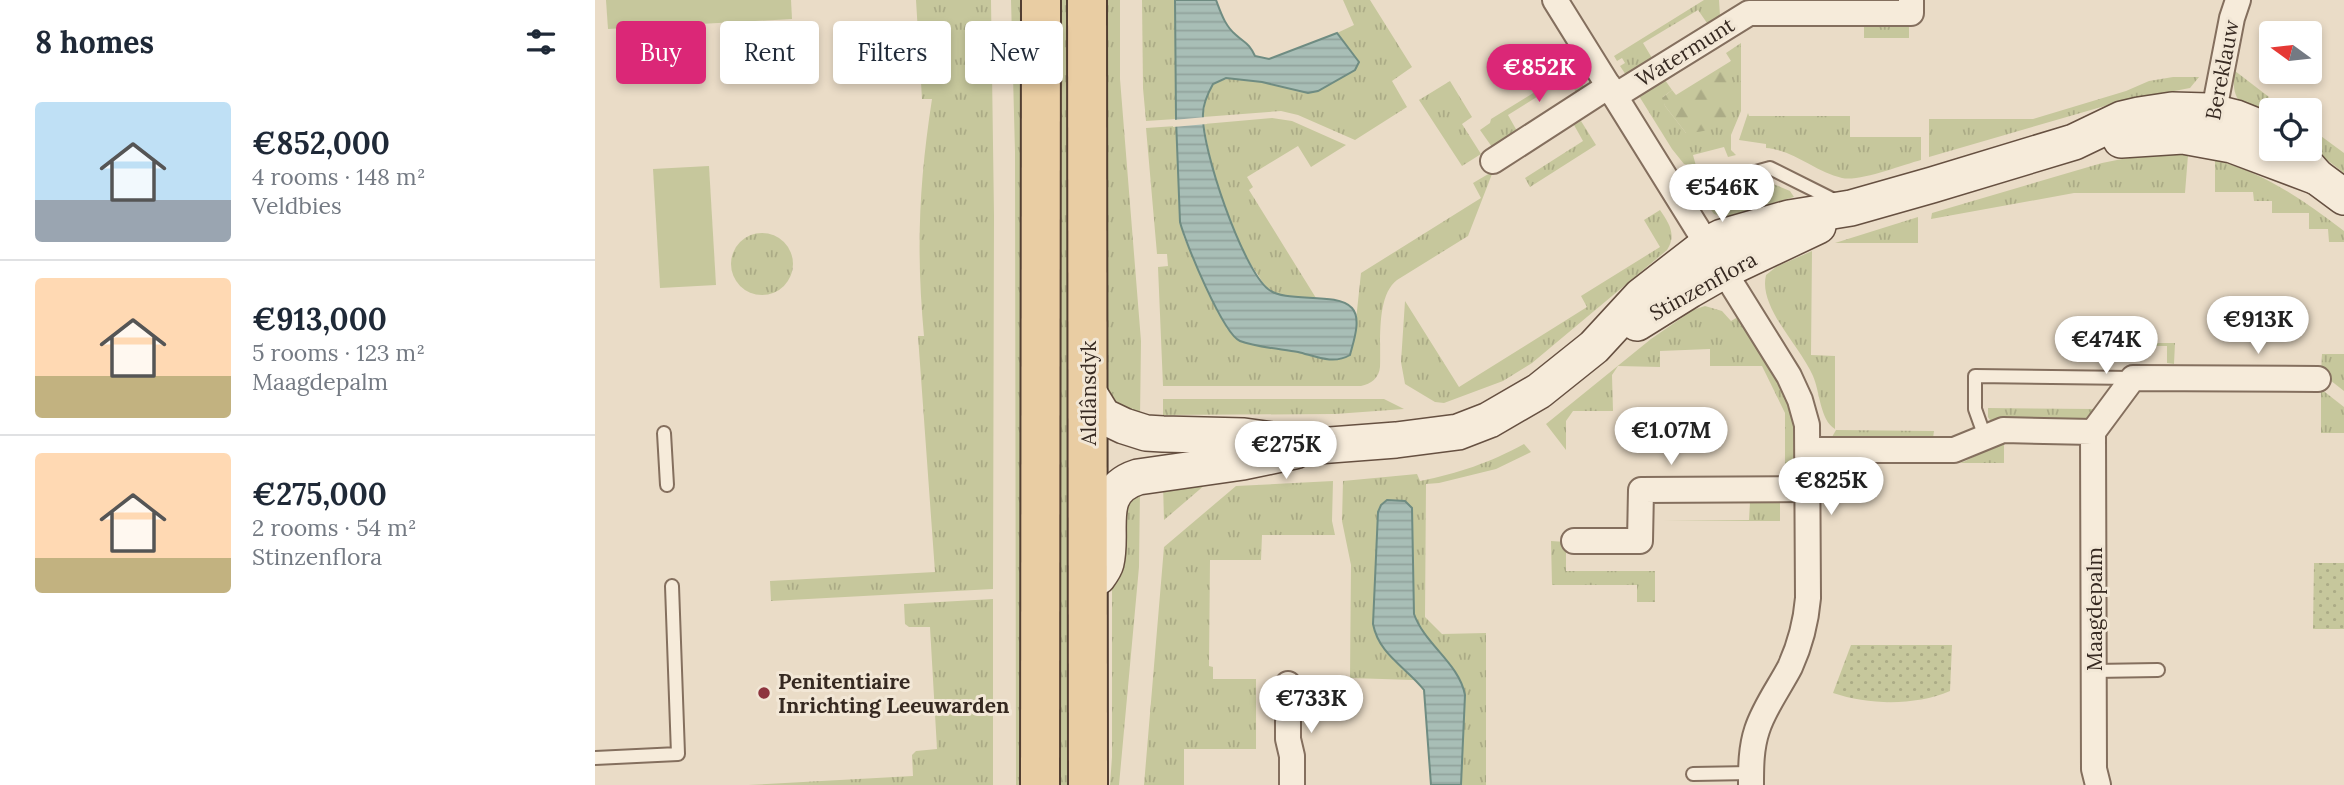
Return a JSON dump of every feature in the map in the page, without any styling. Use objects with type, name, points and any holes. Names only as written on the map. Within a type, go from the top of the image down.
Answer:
[{"type":"main road","points":[[1040,785],[1041,0]]},
{"type":"main road","name":"Aldlânsdyk","points":[[1087,0],[1088,785]]},
{"type":"street","points":[[1555,0],[1716,257],[1794,388],[1807,425],[1806,618],[1793,660],[1756,733],[1751,779]]},
{"type":"street","name":"Watermunt","points":[[1612,91],[1749,13],[1911,13],[1912,0]]},
{"type":"street","name":"Bereklauw","points":[[2211,127],[2232,18],[2238,0]]},
{"type":"street","points":[[1493,161],[1612,91]]},
{"type":"street","name":"Stinzenflora","points":[[1087,599],[1106,563],[1111,501],[1126,481],[1243,462],[1317,446],[1458,432],[1489,420],[1539,391],[1594,347],[1641,296],[1716,257],[1793,239],[1851,208],[2074,142],[2183,136],[2211,127],[2250,123],[2259,127]]},
{"type":"street","name":"Stinzenflora","points":[[2211,127],[2232,145],[2331,187]]},
{"type":"street","name":"Stinzenflora","points":[[2305,161],[2331,187]]},
{"type":"street","points":[[1808,450],[1954,450],[1965,448],[2003,430],[2093,432],[2133,378],[2318,379]]},
{"type":"street","name":"Stinzenflora","points":[[1089,393],[1103,416],[1146,433],[1244,436],[1317,446]]},
{"type":"street","name":"Maagdepalm","points":[[2093,432],[2094,769],[2098,785]]},
{"type":"street","points":[[1574,541],[1640,541],[1640,489],[1808,489]]},
{"type":"street","points":[[1288,684],[1288,739],[1292,756],[1292,785]]},
{"type":"lane","points":[[1680,202],[1716,183],[1770,169],[1851,208]]},
{"type":"lane","points":[[1985,437],[1975,409],[1975,376],[2133,378]]},
{"type":"lane","points":[[664,433],[667,485]]},
{"type":"lane","points":[[595,758],[678,754],[672,586]]},
{"type":"lane","points":[[2094,671],[2158,670]]},
{"type":"lane","points":[[1693,774],[1751,779]]},
{"type":"green space","points":[[606,0],[791,0],[792,19],[706,24],[706,21],[616,21],[616,29],[608,29]]},
{"type":"green space","points":[[916,0],[991,0],[991,21],[965,21],[965,84],[992,84],[993,589],[771,601],[770,581],[935,572],[918,336],[924,336],[920,217],[932,99],[922,99],[921,84],[951,84],[951,21],[917,21]]},
{"type":"green space","points":[[1011,0],[1027,0],[1027,21],[1012,21]]},
{"type":"green space","points":[[1056,0],[1074,0],[1074,785],[1056,785],[1056,84],[1063,84],[1063,21],[1056,21]]},
{"type":"green space","points":[[1103,0],[1120,0],[1120,79],[1141,341],[1140,418],[1111,401],[1105,384]]},
{"type":"green space","points":[[1142,0],[1175,0],[1176,119],[1146,121]]},
{"type":"green space","points":[[1343,0],[1370,0],[1412,67],[1392,81],[1407,107],[1355,140],[1298,115],[1281,111],[1203,117],[1206,99],[1213,83],[1245,79],[1299,91],[1358,62],[1337,33],[1354,25]]},
{"type":"green space","points":[[1704,0],[1719,0],[1720,16],[1707,23],[1698,10],[1643,43],[1652,58],[1626,75],[1620,66],[1625,63],[1622,58],[1617,61],[1614,56]]},
{"type":"green space","points":[[1864,24],[1909,24],[1909,38],[1864,38]]},
{"type":"green space","points":[[1741,43],[1741,111],[1731,135],[1731,150],[1736,155],[1728,157],[1724,147],[1693,155],[1696,166],[1684,164],[1639,96],[1665,80],[1672,90],[1663,97],[1665,106],[1686,133],[1731,61],[1726,53]]},
{"type":"green space","points":[[1731,61],[1732,101],[1724,120],[1716,127],[1686,133],[1662,98],[1672,90],[1676,95]]},
{"type":"green space","points":[[1572,69],[1585,88],[1576,92],[1567,78],[1508,115],[1517,131],[1492,147],[1480,130],[1490,123],[1491,119]]},
{"type":"green space","points":[[2235,71],[2269,97],[2259,98],[2259,108],[2253,115],[2243,106],[2234,85]]},
{"type":"green space","points":[[2199,77],[2190,88],[2122,101],[1929,157],[1929,119],[2033,119],[2126,91],[2149,81]]},
{"type":"green space","points":[[1450,81],[1472,117],[1462,124],[1481,154],[1462,166],[1419,100]]},
{"type":"green space","points":[[1013,84],[1027,84],[1026,785],[1016,785]]},
{"type":"green space","points":[[1748,113],[1749,116],[1850,116],[1850,137],[1921,137],[1921,160],[1869,175],[1842,178],[1786,153],[1766,148],[1766,144],[1739,140]]},
{"type":"green space","points":[[1272,118],[1292,121],[1346,145],[1311,167],[1298,146],[1247,177],[1253,187],[1249,190],[1316,298],[1279,294],[1263,283],[1246,256],[1229,220],[1211,162],[1204,124]]},
{"type":"green space","points":[[1581,121],[1596,145],[1530,187],[1525,178],[1583,141],[1574,125]]},
{"type":"green space","points":[[1176,126],[1180,222],[1184,238],[1227,329],[1333,360],[1356,320],[1361,273],[1481,198],[1473,183],[1492,174],[1468,236],[1390,287],[1381,320],[1380,367],[1371,382],[1361,386],[1163,386],[1158,267],[1168,266],[1167,254],[1157,254],[1146,128]]},
{"type":"green space","points":[[2322,137],[2344,153],[2344,173],[2322,156]]},
{"type":"green space","points":[[2142,155],[2188,155],[2185,193],[2074,193],[1931,219],[1932,213],[2102,163]]},
{"type":"green space","points":[[2215,160],[2251,172],[2298,198],[2344,231],[2344,242],[2329,242],[2328,229],[2309,229],[2309,213],[2272,213],[2272,201],[2254,201],[2253,192],[2215,192]]},
{"type":"green space","points":[[709,166],[716,285],[660,288],[653,169]]},
{"type":"green space","points":[[1766,181],[1790,191],[1794,197],[1724,217],[1714,214],[1709,207],[1723,194]]},
{"type":"green space","points":[[1660,210],[1672,234],[1667,250],[1532,363],[1503,381],[1444,403],[1435,402],[1405,384],[1401,362],[1405,301],[1459,387],[1587,307],[1581,296],[1660,247],[1644,220]]},
{"type":"green space","points":[[1918,217],[1918,243],[1835,243]]},
{"type":"green space","points":[[756,233],[768,233],[784,242],[791,252],[791,276],[784,286],[768,295],[756,295],[745,290],[736,281],[731,270],[731,258],[736,247],[745,238]]},
{"type":"green space","points":[[1812,251],[1811,355],[1835,356],[1835,429],[1823,412],[1813,376],[1774,313],[1765,287],[1766,275],[1776,267]]},
{"type":"green space","points":[[1705,306],[1722,311],[1731,321],[1738,317],[1777,378],[1794,425],[1795,477],[1785,477],[1785,413],[1762,366],[1710,366],[1710,349],[1660,351],[1660,367],[1618,366],[1612,375],[1613,411],[1573,411],[1566,421],[1566,450],[1546,424],[1651,339],[1693,310]]},
{"type":"green space","points":[[2062,343],[2175,343],[2174,364],[2167,363],[2167,346],[2097,346],[2096,356],[2062,356]]},
{"type":"green space","points":[[2322,354],[2344,354],[2344,391],[2321,373]]},
{"type":"green space","points":[[2321,389],[2344,407],[2344,433],[2321,433]]},
{"type":"green space","points":[[1163,399],[1384,399],[1404,409],[1335,414],[1163,415]]},
{"type":"green space","points":[[1988,408],[2096,409],[2092,418],[1990,420]]},
{"type":"green space","points":[[1836,430],[1934,431],[1933,438],[1832,437]]},
{"type":"green space","points":[[1524,444],[1531,452],[1496,469],[1426,484],[1425,617],[1442,634],[1486,633],[1486,785],[1461,785],[1465,695],[1420,628],[1414,614],[1412,508],[1393,660],[1414,680],[1350,678],[1351,565],[1342,521],[1343,481],[1417,474],[1420,481],[1473,467]]},
{"type":"green space","points":[[2004,444],[2004,463],[1960,463],[1993,447]]},
{"type":"green space","points":[[1333,481],[1332,521],[1335,535],[1262,535],[1261,560],[1210,560],[1209,666],[1213,667],[1213,679],[1256,679],[1256,749],[1184,749],[1184,785],[1144,785],[1164,547],[1236,486]]},
{"type":"green space","points":[[1163,484],[1206,484],[1164,520]]},
{"type":"green space","points":[[1140,490],[1139,567],[1119,785],[1110,785],[1112,544],[1115,513]]},
{"type":"green space","points":[[1780,501],[1780,521],[1663,521],[1749,520],[1750,502]]},
{"type":"green space","points":[[1551,541],[1566,542],[1566,571],[1655,571],[1655,602],[1637,602],[1637,585],[1552,585]]},
{"type":"green space","points":[[2314,563],[2344,563],[2344,629],[2313,629]]},
{"type":"green space","points":[[993,599],[993,785],[748,785],[913,776],[912,755],[916,751],[937,749],[930,627],[909,627],[905,624],[904,604]]},
{"type":"green space","points":[[1851,645],[1952,645],[1950,691],[1922,699],[1892,702],[1862,700],[1833,693]]},
{"type":"water","points":[[1175,0],[1216,0],[1229,28],[1249,46],[1255,56],[1269,59],[1337,33],[1359,62],[1355,70],[1318,91],[1308,93],[1262,82],[1226,78],[1213,84],[1203,114],[1204,130],[1216,179],[1247,258],[1258,277],[1268,289],[1276,293],[1335,300],[1352,308],[1357,325],[1355,338],[1350,355],[1344,358],[1324,359],[1240,341],[1233,335],[1215,306],[1180,222]]},
{"type":"water","points":[[1387,500],[1405,501],[1412,508],[1414,614],[1426,635],[1456,673],[1465,695],[1461,785],[1431,785],[1424,690],[1387,652],[1376,635],[1373,624],[1378,512]]},
{"type":"pier","points":[[1206,117],[1207,124],[1173,127],[1173,120]]},
{"type":"place","name":"Penitentiaire Inrichting Leeuwarden","points":[[764,693]]}]
